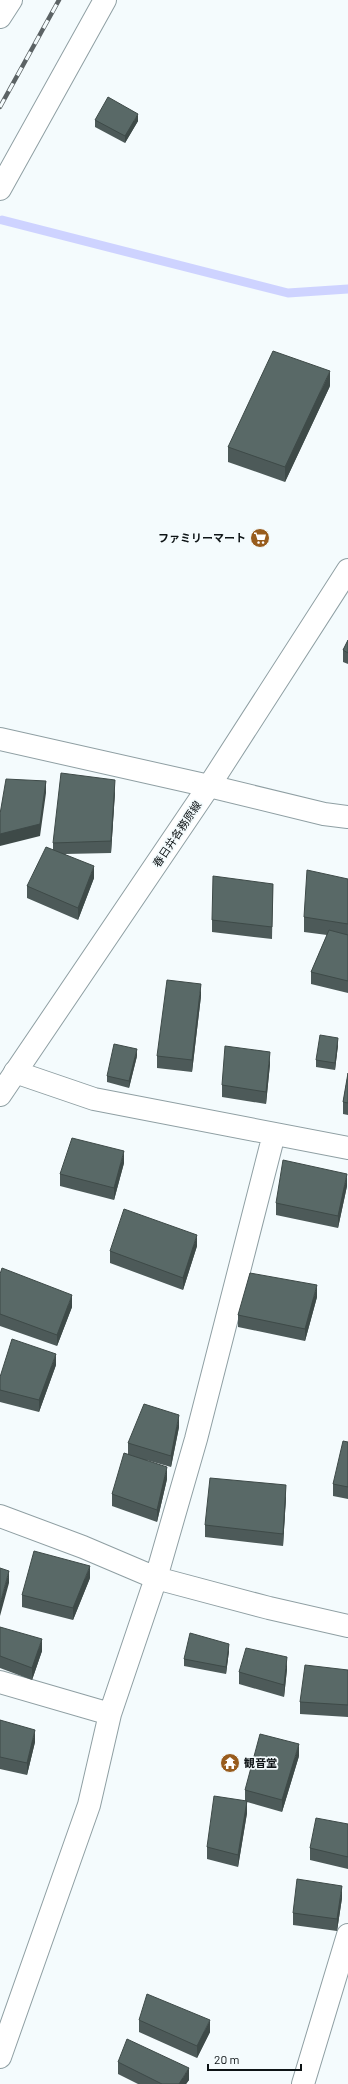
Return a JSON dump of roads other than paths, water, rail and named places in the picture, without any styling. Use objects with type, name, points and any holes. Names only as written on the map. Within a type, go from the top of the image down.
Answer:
[{"type":"street","points":[[0,17],[11,0]]},
{"type":"street","points":[[0,189],[105,0]]},
{"type":"street","name":"春日井各務原線","points":[[0,1095],[209,786],[348,570]]},
{"type":"street","points":[[0,739],[209,786],[324,814],[348,818]]},
{"type":"street","points":[[15,1072],[94,1099],[348,1148]]},
{"type":"street","points":[[0,2057],[89,1805],[110,1714],[156,1578],[196,1439],[274,1134]]},
{"type":"street","points":[[0,1516],[83,1547],[156,1578],[269,1608],[348,1626]]},
{"type":"street","points":[[0,1682],[110,1714]]},
{"type":"street","points":[[303,2084],[348,1935]]},
{"type":"waterway","points":[[2,220],[288,293],[348,289]]},
{"type":"railway","points":[[0,107],[59,0]]},
{"type":"place","name":"ファミリーマート","points":[[260,538]]},
{"type":"place","name":"観音堂","points":[[230,1763]]}]
